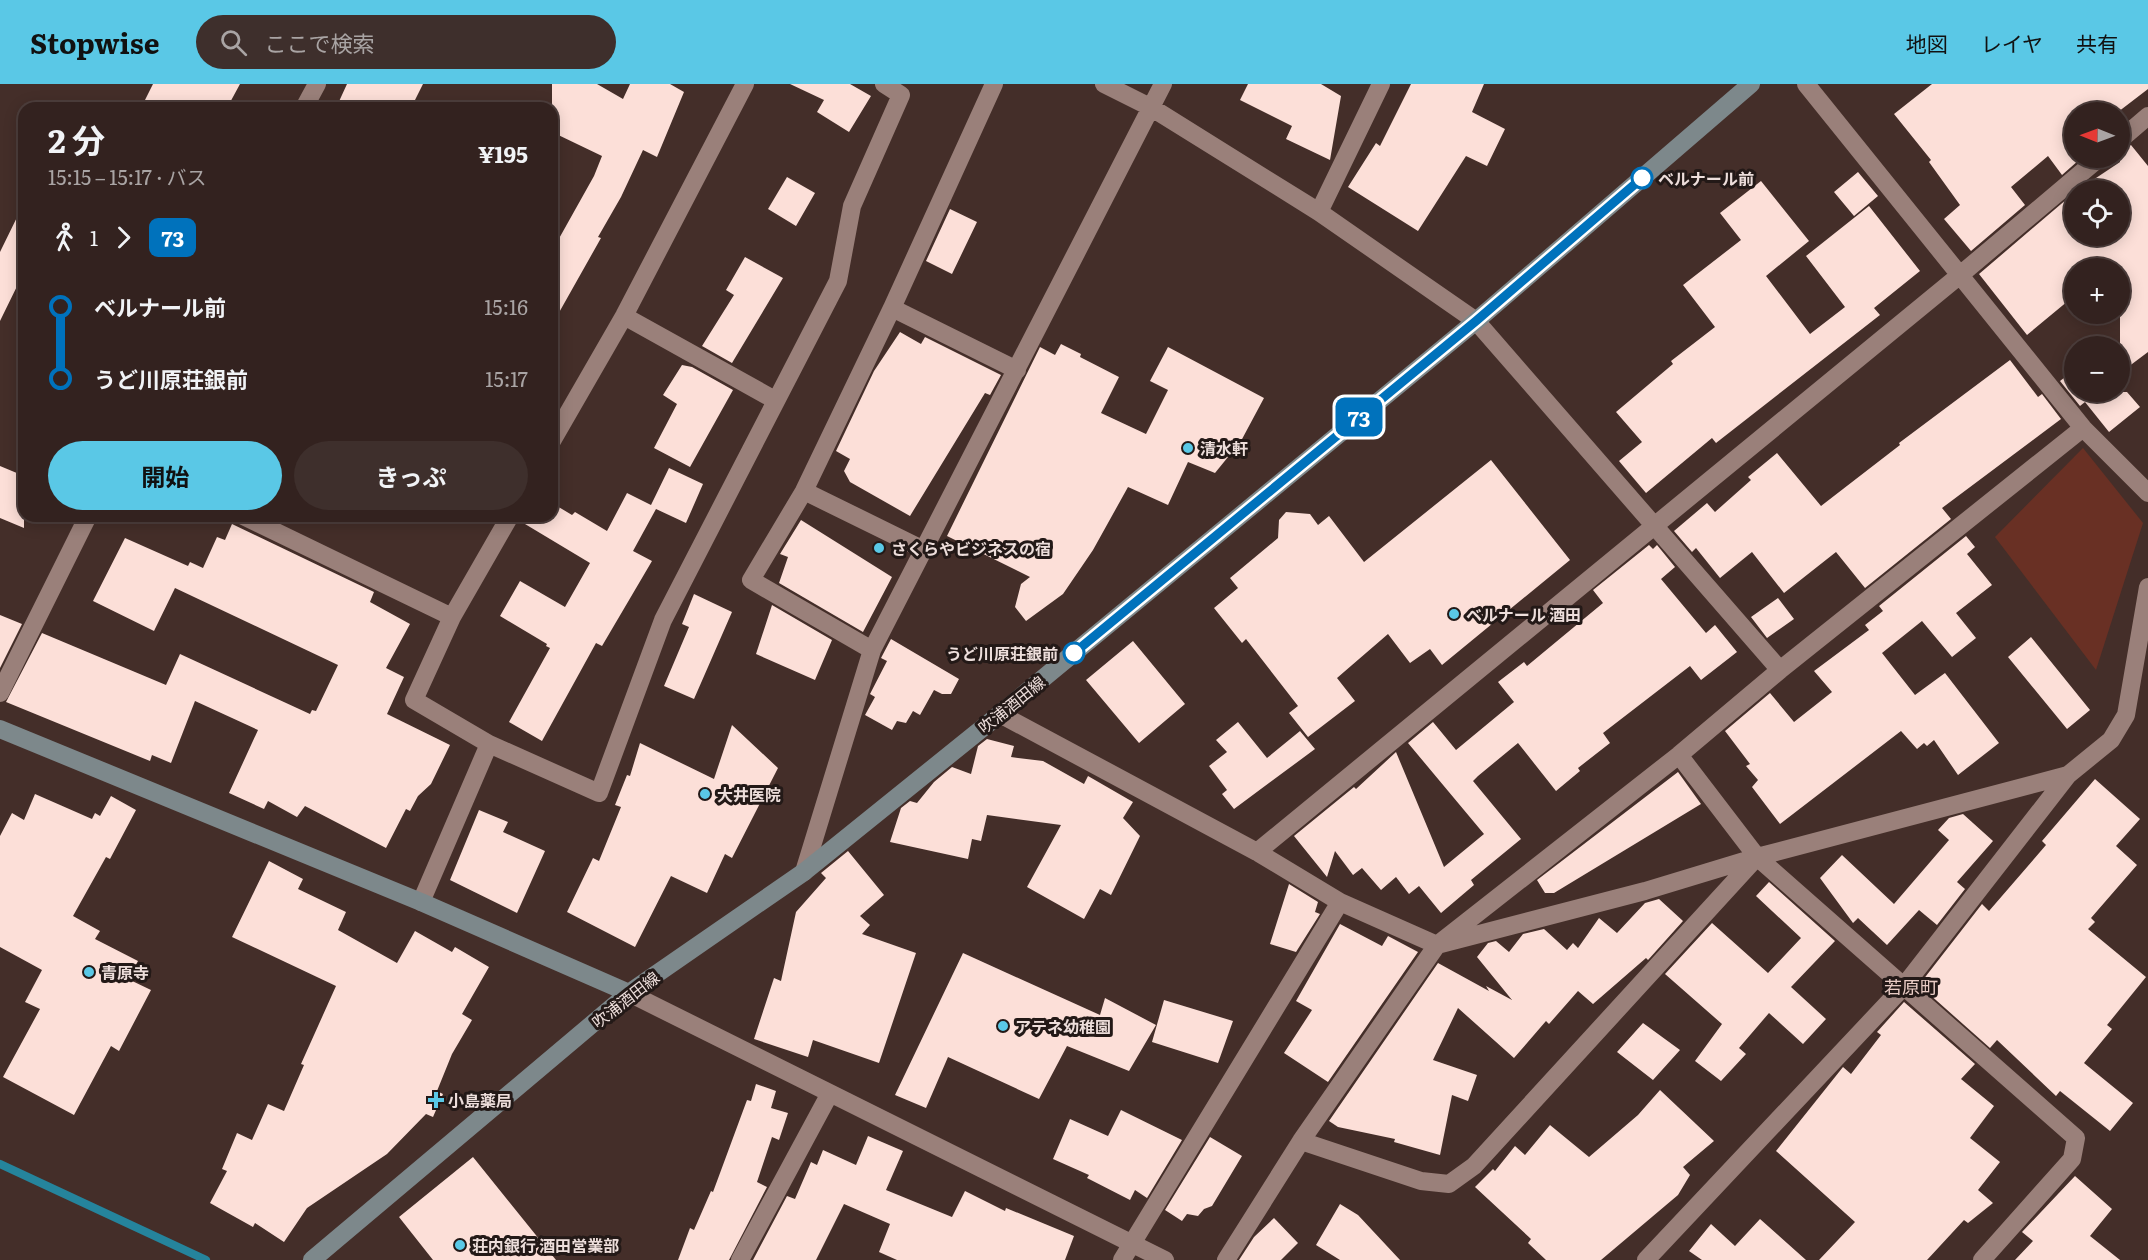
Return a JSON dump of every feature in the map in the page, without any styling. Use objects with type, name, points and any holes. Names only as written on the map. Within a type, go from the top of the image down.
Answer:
[{"type":"main road","name":"吹浦酒田線","points":[[312,1260],[629,993],[804,872],[1000,714],[1476,321],[1751,84]]},
{"type":"main road","points":[[0,729],[421,902],[629,993]]},
{"type":"street","points":[[307,102],[317,84]]},
{"type":"street","points":[[558,431],[624,316],[745,84]]},
{"type":"street","points":[[507,522],[452,617],[414,700],[489,744],[599,793],[663,620],[838,281],[852,206],[901,95],[884,84]]},
{"type":"street","points":[[873,650],[751,580],[804,490],[892,308],[994,84]]},
{"type":"street","points":[[1104,84],[1152,108],[1319,212],[1476,321],[1780,670]]},
{"type":"street","points":[[804,872],[873,650],[1163,84]]},
{"type":"street","points":[[1319,212],[1381,84]]},
{"type":"street","points":[[1806,84],[2083,428],[2148,494]]},
{"type":"street","points":[[2130,134],[2145,125]]},
{"type":"street","points":[[1257,852],[1960,276],[2087,168]]},
{"type":"street","points":[[892,308],[1017,370]]},
{"type":"street","points":[[624,316],[775,400]]},
{"type":"street","points":[[1226,1260],[1301,1140],[1437,945],[1679,755],[1780,670],[2083,428]]},
{"type":"street","points":[[804,490],[924,550]]},
{"type":"street","points":[[0,693],[85,522]]},
{"type":"street","points":[[255,522],[452,617]]},
{"type":"street","points":[[1646,1260],[1904,986],[2068,775],[2111,740],[2126,715],[2148,587]]},
{"type":"street","points":[[1000,714],[1257,852],[1340,902],[1437,945],[1645,891],[1757,857],[2068,775]]},
{"type":"street","points":[[421,902],[489,744]]},
{"type":"street","points":[[1679,755],[1757,857],[2076,1138],[2072,1159],[1983,1260]]},
{"type":"street","points":[[1301,1140],[1421,1181],[1449,1184],[1474,1166],[1757,857]]},
{"type":"street","points":[[1122,1260],[1340,902]]},
{"type":"street","points":[[629,993],[829,1095],[1165,1260]]},
{"type":"street","points":[[740,1260],[829,1095]]},
{"type":"shaded area","points":[[2083,448],[2143,523],[2096,670],[1995,537]]},
{"type":"building","points":[[153,84],[240,84],[230,102],[144,102]]},
{"type":"building","points":[[347,84],[423,84],[414,102],[339,102]]},
{"type":"building","points":[[552,84],[597,84],[623,99],[630,84],[670,84],[684,92],[657,157],[643,150],[621,197],[598,237],[601,238],[558,314],[558,240],[594,176],[602,156],[558,135],[558,102],[552,102]]},
{"type":"building","points":[[790,84],[850,84],[871,96],[849,132],[817,112],[824,100]]},
{"type":"building","points":[[1248,84],[1321,84],[1341,96],[1330,160],[1286,139],[1292,126],[1240,100]]},
{"type":"building","points":[[1411,84],[1484,84],[1472,112],[1505,129],[1487,166],[1466,156],[1418,231],[1348,187],[1376,143],[1380,146]]},
{"type":"building","points":[[1932,84],[2148,84],[2148,89],[2130,103],[2064,102],[2064,168],[2070,168],[2062,175],[2048,156],[2011,187],[2025,205],[1971,251],[1944,219],[1960,205],[1929,162],[1931,160],[1894,114]]},
{"type":"building","points":[[2130,146],[2148,166],[2148,352],[2130,366],[2130,336],[2120,336],[2120,324],[2130,324],[2130,258],[2064,258],[2064,304],[2027,335],[1979,274],[2064,202],[2064,246],[2130,246],[2130,180],[2093,180],[2111,168],[2130,168]]},
{"type":"building","points":[[1858,172],[1878,196],[1854,216],[1834,192]]},
{"type":"building","points":[[787,177],[815,193],[796,226],[768,209]]},
{"type":"building","points":[[1761,181],[1809,241],[1766,276],[1810,334],[1845,307],[1806,256],[1869,206],[1920,271],[1874,308],[1880,315],[1716,443],[1712,438],[1646,493],[1619,461],[1642,442],[1616,412],[1673,364],[1671,361],[1715,327],[1683,285],[1741,240],[1720,213]]},
{"type":"building","points":[[950,209],[977,222],[952,274],[926,261]]},
{"type":"building","points":[[18,215],[18,284],[0,321],[0,252]]},
{"type":"building","points":[[745,257],[783,278],[732,363],[702,346],[734,295],[726,290]]},
{"type":"building","points":[[900,332],[921,344],[925,337],[1001,375],[990,395],[985,393],[910,516],[850,482],[844,471],[850,459],[836,451],[874,371]]},
{"type":"building","points":[[1061,344],[1081,354],[1080,357],[1119,377],[1101,413],[1146,434],[1168,390],[1150,381],[1168,347],[1264,398],[1241,441],[1215,473],[1188,462],[1168,505],[1128,487],[1093,550],[1063,594],[1026,621],[1015,607],[1021,584],[1030,577],[947,536],[1040,347],[1055,355]]},
{"type":"building","points":[[2010,360],[2038,397],[2042,394],[2061,419],[1942,508],[1951,519],[1865,588],[1836,552],[1784,593],[1752,552],[1720,578],[1696,548],[1692,552],[1674,531],[1707,503],[1715,512],[1751,480],[1748,477],[1777,453],[1821,506],[1900,445],[1899,443]]},
{"type":"building","points":[[682,365],[692,367],[733,390],[690,467],[654,448],[677,404],[663,395]]},
{"type":"building","points":[[2130,395],[2140,407],[2109,432],[2085,402],[2130,402]]},
{"type":"building","points":[[1491,460],[1570,560],[1442,665],[1430,649],[1410,663],[1388,634],[1337,678],[1355,701],[1308,737],[1289,713],[1298,706],[1246,639],[1242,643],[1214,608],[1238,588],[1230,578],[1278,538],[1279,520],[1286,512],[1310,514],[1318,525],[1329,516],[1364,562]]},
{"type":"building","points":[[0,466],[18,474],[18,522],[24,522],[24,528],[0,518]]},
{"type":"building","points":[[669,468],[703,484],[686,523],[656,509],[633,551],[652,561],[602,646],[596,643],[542,741],[509,722],[550,648],[500,616],[520,581],[565,607],[590,563],[522,522],[558,522],[558,507],[572,515],[575,512],[607,531],[627,493],[651,505]]},
{"type":"building","points":[[801,520],[892,577],[863,632],[779,583],[788,557],[780,554]]},
{"type":"building","points":[[232,524],[374,592],[370,602],[410,624],[386,668],[404,677],[387,714],[450,745],[431,784],[418,796],[410,811],[406,809],[386,848],[305,806],[297,817],[268,801],[264,809],[229,793],[258,730],[195,701],[171,763],[152,755],[150,761],[6,702],[42,633],[166,685],[180,654],[310,714],[312,710],[316,711],[338,665],[175,588],[154,631],[93,601],[125,538],[188,566],[190,562],[203,568],[217,537],[225,540]]},
{"type":"building","points":[[1966,536],[1975,547],[1967,554],[1992,585],[1956,613],[1976,638],[1952,657],[1922,621],[1882,653],[1915,695],[1945,673],[1999,743],[1958,775],[1934,740],[1927,746],[1924,743],[1917,749],[1901,731],[1780,824],[1752,787],[1758,780],[1746,766],[1750,764],[1725,731],[1770,693],[1794,722],[1832,692],[1814,671],[1869,630],[1865,625],[1883,611],[1879,606]]},
{"type":"building","points":[[1649,545],[1653,549],[1657,545],[1675,567],[1661,579],[1706,633],[1715,625],[1737,652],[1701,680],[1690,666],[1603,733],[1610,743],[1578,768],[1580,771],[1556,791],[1518,743],[1478,776],[1473,781],[1521,839],[1471,880],[1474,885],[1441,913],[1419,886],[1409,894],[1396,877],[1381,890],[1362,868],[1353,875],[1335,851],[1327,877],[1294,836],[1354,787],[1356,789],[1396,752],[1444,867],[1484,834],[1408,743],[1433,722],[1456,750],[1514,702],[1498,682],[1524,662],[1527,666],[1603,603],[1593,590]]},
{"type":"building","points":[[694,594],[732,612],[694,699],[664,686],[689,627],[682,624]]},
{"type":"building","points":[[1778,598],[1794,619],[1767,638],[1751,617]]},
{"type":"building","points":[[772,605],[832,640],[815,680],[756,654]]},
{"type":"building","points":[[0,615],[22,624],[0,668]]},
{"type":"building","points":[[2031,637],[2090,710],[2067,729],[2008,657]]},
{"type":"building","points":[[891,639],[959,679],[951,694],[942,694],[934,690],[920,715],[913,711],[906,723],[897,721],[892,730],[865,715],[875,697],[870,694],[887,661],[881,658]]},
{"type":"building","points":[[1133,641],[1185,704],[1139,743],[1086,680]]},
{"type":"building","points":[[1238,722],[1267,758],[1300,731],[1315,749],[1234,809],[1222,794],[1227,790],[1209,766],[1227,752],[1216,740]]},
{"type":"building","points":[[732,725],[778,768],[732,858],[725,854],[707,893],[671,876],[635,947],[567,912],[593,858],[599,861],[621,807],[615,805],[627,775],[630,776],[640,743],[714,779]]},
{"type":"building","points":[[987,739],[1014,746],[1011,757],[1043,761],[1084,784],[1088,776],[1133,802],[1123,818],[1140,836],[1111,895],[1100,889],[1084,919],[1027,887],[1061,825],[987,815],[981,841],[972,839],[968,859],[890,842],[901,808],[910,801],[917,803],[934,782],[952,767],[971,774],[978,746]]},
{"type":"building","points":[[1678,772],[1701,804],[1554,893],[1545,893],[1537,880]]},
{"type":"building","points":[[2095,779],[2140,819],[2116,846],[2137,865],[2091,918],[2095,922],[2088,929],[2146,977],[2107,1025],[2112,1029],[2084,1063],[2133,1103],[2110,1131],[2060,1091],[2056,1096],[1997,1040],[1990,1048],[1919,985],[1982,904],[1989,911],[2046,845],[2042,841]]},
{"type":"building","points":[[35,794],[92,819],[95,813],[100,816],[111,796],[136,810],[110,859],[106,857],[73,916],[100,931],[95,939],[138,961],[128,979],[151,990],[119,1051],[111,1046],[74,1115],[3,1077],[40,1009],[25,1002],[42,970],[0,947],[0,836],[12,813],[24,820]]},
{"type":"building","points":[[479,810],[508,822],[503,832],[545,851],[517,913],[450,880]]},
{"type":"building","points":[[1963,814],[1993,841],[1957,882],[1965,889],[1937,925],[1919,910],[1887,945],[1858,918],[1853,923],[1820,878],[1842,855],[1894,904],[1949,840],[1938,830],[1949,818]]},
{"type":"building","points":[[848,851],[884,895],[860,916],[870,925],[862,934],[916,953],[879,1063],[813,1040],[808,1057],[754,1039],[774,978],[781,981],[796,912],[826,878],[821,873]]},
{"type":"building","points":[[269,861],[303,879],[298,889],[346,912],[338,930],[397,963],[415,931],[452,952],[455,947],[489,967],[462,1014],[472,1020],[452,1054],[437,1091],[443,1094],[433,1117],[426,1114],[387,1154],[307,1208],[284,1242],[255,1223],[253,1227],[210,1203],[227,1171],[222,1169],[237,1133],[252,1140],[268,1104],[284,1111],[304,1065],[301,1064],[336,986],[232,937]]},
{"type":"building","points":[[1769,882],[1835,941],[1791,987],[1826,1019],[1803,1044],[1769,1013],[1739,1048],[1746,1054],[1721,1081],[1695,1061],[1722,1024],[1665,974],[1712,923],[1768,973],[1801,938],[1756,896]]},
{"type":"building","points":[[1289,884],[1318,902],[1315,912],[1320,914],[1296,952],[1270,944]]},
{"type":"building","points":[[1659,899],[1683,921],[1648,960],[1646,958],[1593,1004],[1578,991],[1549,1024],[1546,1021],[1514,1058],[1458,1008],[1433,1060],[1477,1075],[1468,1101],[1452,1095],[1440,1155],[1394,1142],[1395,1139],[1338,1127],[1329,1121],[1438,963],[1489,991],[1486,986],[1512,1000],[1477,957],[1488,943],[1496,941],[1509,952],[1523,934],[1544,929],[1567,950],[1573,943],[1578,948],[1599,918],[1617,933],[1645,903]]},
{"type":"building","points":[[1340,924],[1382,946],[1388,936],[1418,952],[1328,1082],[1284,1053],[1312,1010],[1296,1001]]},
{"type":"building","name":"アテネ幼稚園","points":[[963,953],[1100,1015],[1105,998],[1156,1025],[1129,1071],[1067,1046],[1039,1099],[948,1057],[926,1108],[895,1095]]},
{"type":"building","points":[[1164,1000],[1233,1021],[1218,1063],[1152,1042]]},
{"type":"building","points":[[1904,1002],[1975,1064],[1961,1079],[1994,1106],[1970,1138],[2000,1162],[1978,1190],[1993,1203],[1968,1223],[1964,1220],[1927,1260],[1819,1260],[1855,1222],[1776,1151],[1843,1067],[1851,1074],[1881,1035],[1877,1032]]},
{"type":"building","points":[[1643,1023],[1680,1050],[1653,1080],[1617,1052]]},
{"type":"building","points":[[756,1084],[776,1091],[771,1108],[788,1113],[779,1140],[772,1137],[757,1182],[767,1187],[729,1260],[678,1260],[690,1228],[694,1230],[711,1191],[713,1192],[747,1100],[751,1101]]},
{"type":"building","points":[[1660,1090],[1714,1141],[1683,1167],[1690,1175],[1678,1195],[1601,1260],[1546,1260],[1528,1243],[1531,1239],[1475,1187],[1493,1169],[1495,1171],[1515,1146],[1525,1155],[1550,1125],[1589,1157],[1638,1115]]},
{"type":"building","points":[[1121,1110],[1182,1140],[1147,1198],[1135,1190],[1130,1200],[1087,1178],[1089,1175],[1053,1159],[1070,1119],[1108,1136]]},
{"type":"building","points":[[868,1136],[903,1151],[886,1190],[952,1217],[965,1191],[1005,1211],[1006,1208],[1074,1236],[1065,1260],[897,1260],[879,1252],[890,1224],[844,1204],[816,1260],[753,1260],[787,1196],[795,1199],[811,1162],[817,1165],[823,1150],[856,1165]]},
{"type":"building","points":[[1210,1137],[1242,1156],[1212,1206],[1204,1209],[1198,1216],[1187,1214],[1182,1221],[1165,1210]]},
{"type":"building","points":[[473,1157],[556,1260],[433,1260],[399,1217]]},
{"type":"building","points":[[2075,1176],[2112,1209],[2090,1236],[2120,1260],[2015,1260],[2033,1241],[2022,1232]]},
{"type":"building","points":[[1340,1204],[1358,1215],[1400,1260],[1340,1260],[1316,1245]]},
{"type":"building","points":[[1274,1218],[1298,1243],[1281,1260],[1239,1260],[1254,1237]]},
{"type":"building","points":[[1760,1219],[1806,1260],[1702,1260],[1689,1251],[1711,1224],[1735,1246]]},
{"type":"waterway","points":[[0,1164],[206,1260]]},
{"type":"bus line","name":"73","points":[[1074,653],[1476,321],[1642,178]]},
{"type":"place","name":"ベルナール前","points":[[1642,178]]},
{"type":"place","name":"清水軒","points":[[1188,448]]},
{"type":"place","name":"さくらやビジネスの宿","points":[[879,548]]},
{"type":"place","name":"ベルナール 酒田","points":[[1454,614]]},
{"type":"place","name":"うど川原荘銀前","points":[[1074,653]]},
{"type":"place","name":"大井医院","points":[[705,794]]},
{"type":"place","name":"青原寺","points":[[89,972]]},
{"type":"place","name":"アテネ幼稚園","points":[[1003,1026]]},
{"type":"place","name":"小島薬局","points":[[436,1100]]},
{"type":"place","name":"荘内銀行 酒田営業部","points":[[460,1245]]},
{"type":"district","name":"若原町","points":[[1911,986]]}]
